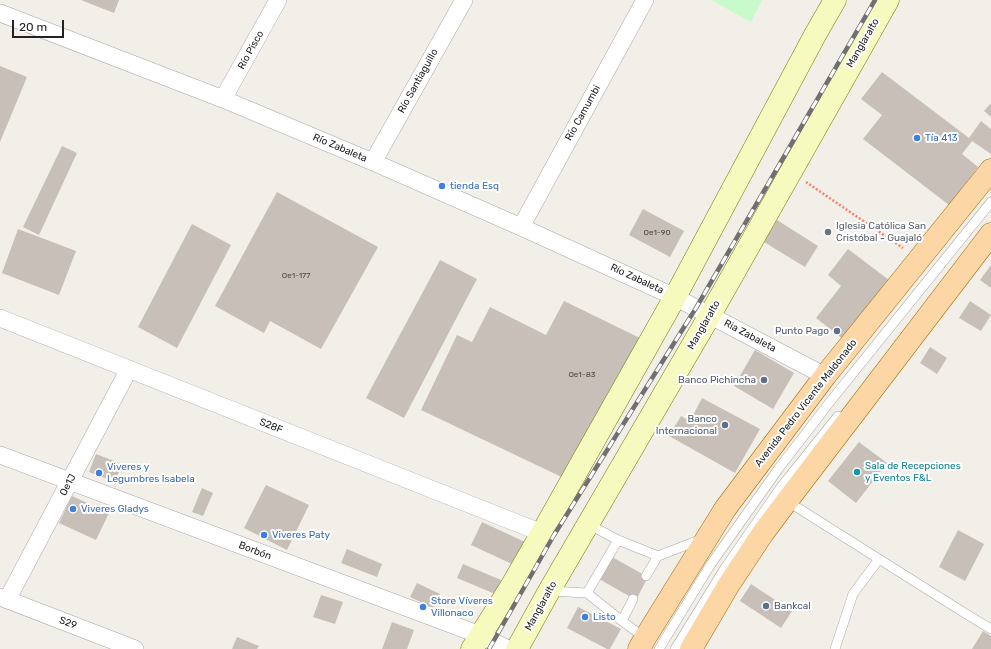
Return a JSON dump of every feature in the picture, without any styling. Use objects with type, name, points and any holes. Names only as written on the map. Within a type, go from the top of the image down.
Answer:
[{"type":"main road","points":[[476,642],[542,534],[675,297],[835,0]]},
{"type":"main road","name":"Manglaralto","points":[[517,649],[549,591],[710,315],[888,0]]},
{"type":"main road","name":"Avenida Pedro Vicente Maldonado","points":[[648,645],[707,537],[725,509],[826,376],[991,170]]},
{"type":"main road","points":[[691,649],[728,586],[763,533],[991,234]]},
{"type":"street","name":"Río Pisco","points":[[223,99],[278,0]]},
{"type":"street","name":"Río Santiaguillo","points":[[373,162],[464,0]]},
{"type":"street","name":"Río Camumbi","points":[[521,226],[646,0]]},
{"type":"street","name":"Río Zabaleta","points":[[0,13],[223,99],[373,162],[521,226],[675,297]]},
{"type":"street","name":"Ria Zabaleta","points":[[675,297],[826,376]]},
{"type":"street","name":"S28F","points":[[0,318],[542,534]]},
{"type":"street","name":"Oe1J","points":[[4,599],[129,370]]},
{"type":"street","name":"Borbón","points":[[0,455],[476,642],[508,649]]},
{"type":"street","name":"S29","points":[[4,599],[136,649]]},
{"type":"lane","points":[[549,591],[587,593],[648,645],[711,564],[779,468],[833,398],[991,202]]},
{"type":"lane","points":[[871,376],[947,284],[991,227]]},
{"type":"lane","points":[[676,649],[724,568],[781,487],[846,407]]},
{"type":"lane","points":[[787,500],[991,629]]},
{"type":"lane","points":[[588,524],[618,540],[658,556]]},
{"type":"lane","points":[[646,576],[658,556],[707,537]]},
{"type":"lane","points":[[587,593],[618,540]]},
{"type":"lane","points":[[835,649],[853,594],[879,559]]},
{"type":"lane","points":[[622,622],[634,598]]},
{"type":"path","points":[[790,172],[919,259]]},
{"type":"green space","points":[[711,0],[762,0],[751,22]]},
{"type":"building","points":[[81,0],[119,0],[114,13]]},
{"type":"building","points":[[0,66],[27,77],[0,142]]},
{"type":"building","name":"Tía 413","points":[[882,72],[969,138],[981,121],[991,129],[991,154],[972,141],[962,154],[978,167],[949,205],[863,139],[882,115],[861,99]]},
{"type":"building","points":[[990,104],[991,105],[991,117],[984,111]]},
{"type":"building","points":[[62,146],[77,153],[39,235],[23,227]]},
{"type":"building","points":[[277,192],[378,247],[321,349],[270,321],[264,333],[215,306]]},
{"type":"building","points":[[643,209],[684,231],[670,257],[629,235]]},
{"type":"building","points":[[777,220],[818,246],[805,267],[764,242]]},
{"type":"building","points":[[192,224],[231,245],[177,348],[138,327]]},
{"type":"building","points":[[18,229],[76,251],[59,295],[2,273]]},
{"type":"building","points":[[848,249],[889,280],[843,339],[816,318],[841,286],[828,275]]},
{"type":"building","points":[[440,260],[477,279],[404,418],[366,398]]},
{"type":"building","points":[[991,265],[991,288],[980,280]]},
{"type":"building","points":[[564,301],[642,339],[570,481],[421,410],[457,335],[472,342],[490,307],[546,335]]},
{"type":"building","points":[[970,301],[991,315],[981,331],[959,318]]},
{"type":"building","points":[[930,347],[947,358],[937,374],[920,363]]},
{"type":"building","name":"Banco Pichincha","points":[[755,350],[794,373],[773,409],[734,386]]},
{"type":"building","points":[[702,398],[760,429],[735,473],[669,436],[681,416],[690,421]]},
{"type":"building","name":"Sala de Recepciones y Eventos F&L","points":[[859,442],[887,463],[856,503],[828,481]]},
{"type":"building","points":[[96,454],[122,464],[115,482],[89,472]]},
{"type":"building","points":[[266,485],[309,505],[287,550],[244,528]]},
{"type":"building","points":[[202,488],[213,493],[203,516],[192,512]]},
{"type":"building","points":[[72,496],[109,513],[96,540],[59,523]]},
{"type":"building","points":[[482,522],[525,542],[514,565],[471,545]]},
{"type":"building","points":[[958,530],[984,544],[965,581],[939,567]]},
{"type":"building","points":[[347,549],[382,564],[377,577],[341,563]]},
{"type":"building","points":[[612,557],[648,577],[636,600],[599,579]]},
{"type":"building","points":[[463,564],[501,580],[495,594],[457,578]]},
{"type":"building","points":[[417,583],[440,594],[433,608],[410,597]]},
{"type":"building","name":"Bankcal","points":[[751,584],[792,611],[781,628],[740,601]]},
{"type":"building","points":[[321,595],[343,602],[335,624],[313,617]]},
{"type":"building","name":"Listo","points":[[578,607],[621,629],[610,649],[607,649],[567,628]]},
{"type":"building","points":[[392,622],[414,630],[407,649],[382,649]]},
{"type":"building","points":[[983,631],[991,636],[991,649],[972,649]]},
{"type":"building","points":[[237,637],[259,646],[257,649],[232,649]]},
{"type":"railway","points":[[489,649],[554,535],[696,308],[875,0]]},
{"type":"place","name":"Tía 413","points":[[917,138]]},
{"type":"place","name":"tienda Esq","points":[[442,186]]},
{"type":"place","name":"Iglesia Católica San Cristóbal - Guajaló","points":[[828,232]]},
{"type":"place","name":"Punto Pago","points":[[837,331]]},
{"type":"place","name":"Banco Pichincha","points":[[764,380]]},
{"type":"place","name":"Banco Internacional","points":[[725,425]]},
{"type":"place","name":"Sala de Recepciones y Eventos F&L","points":[[857,472]]},
{"type":"place","name":"Viveres y Legumbres Isabela","points":[[99,473]]},
{"type":"place","name":"Viveres Gladys","points":[[73,509]]},
{"type":"place","name":"Viveres Paty","points":[[264,535]]},
{"type":"place","name":"Bankcal","points":[[766,606]]},
{"type":"place","name":"Store Víveres Villonaco","points":[[423,607]]},
{"type":"place","name":"Listo","points":[[585,617]]}]
